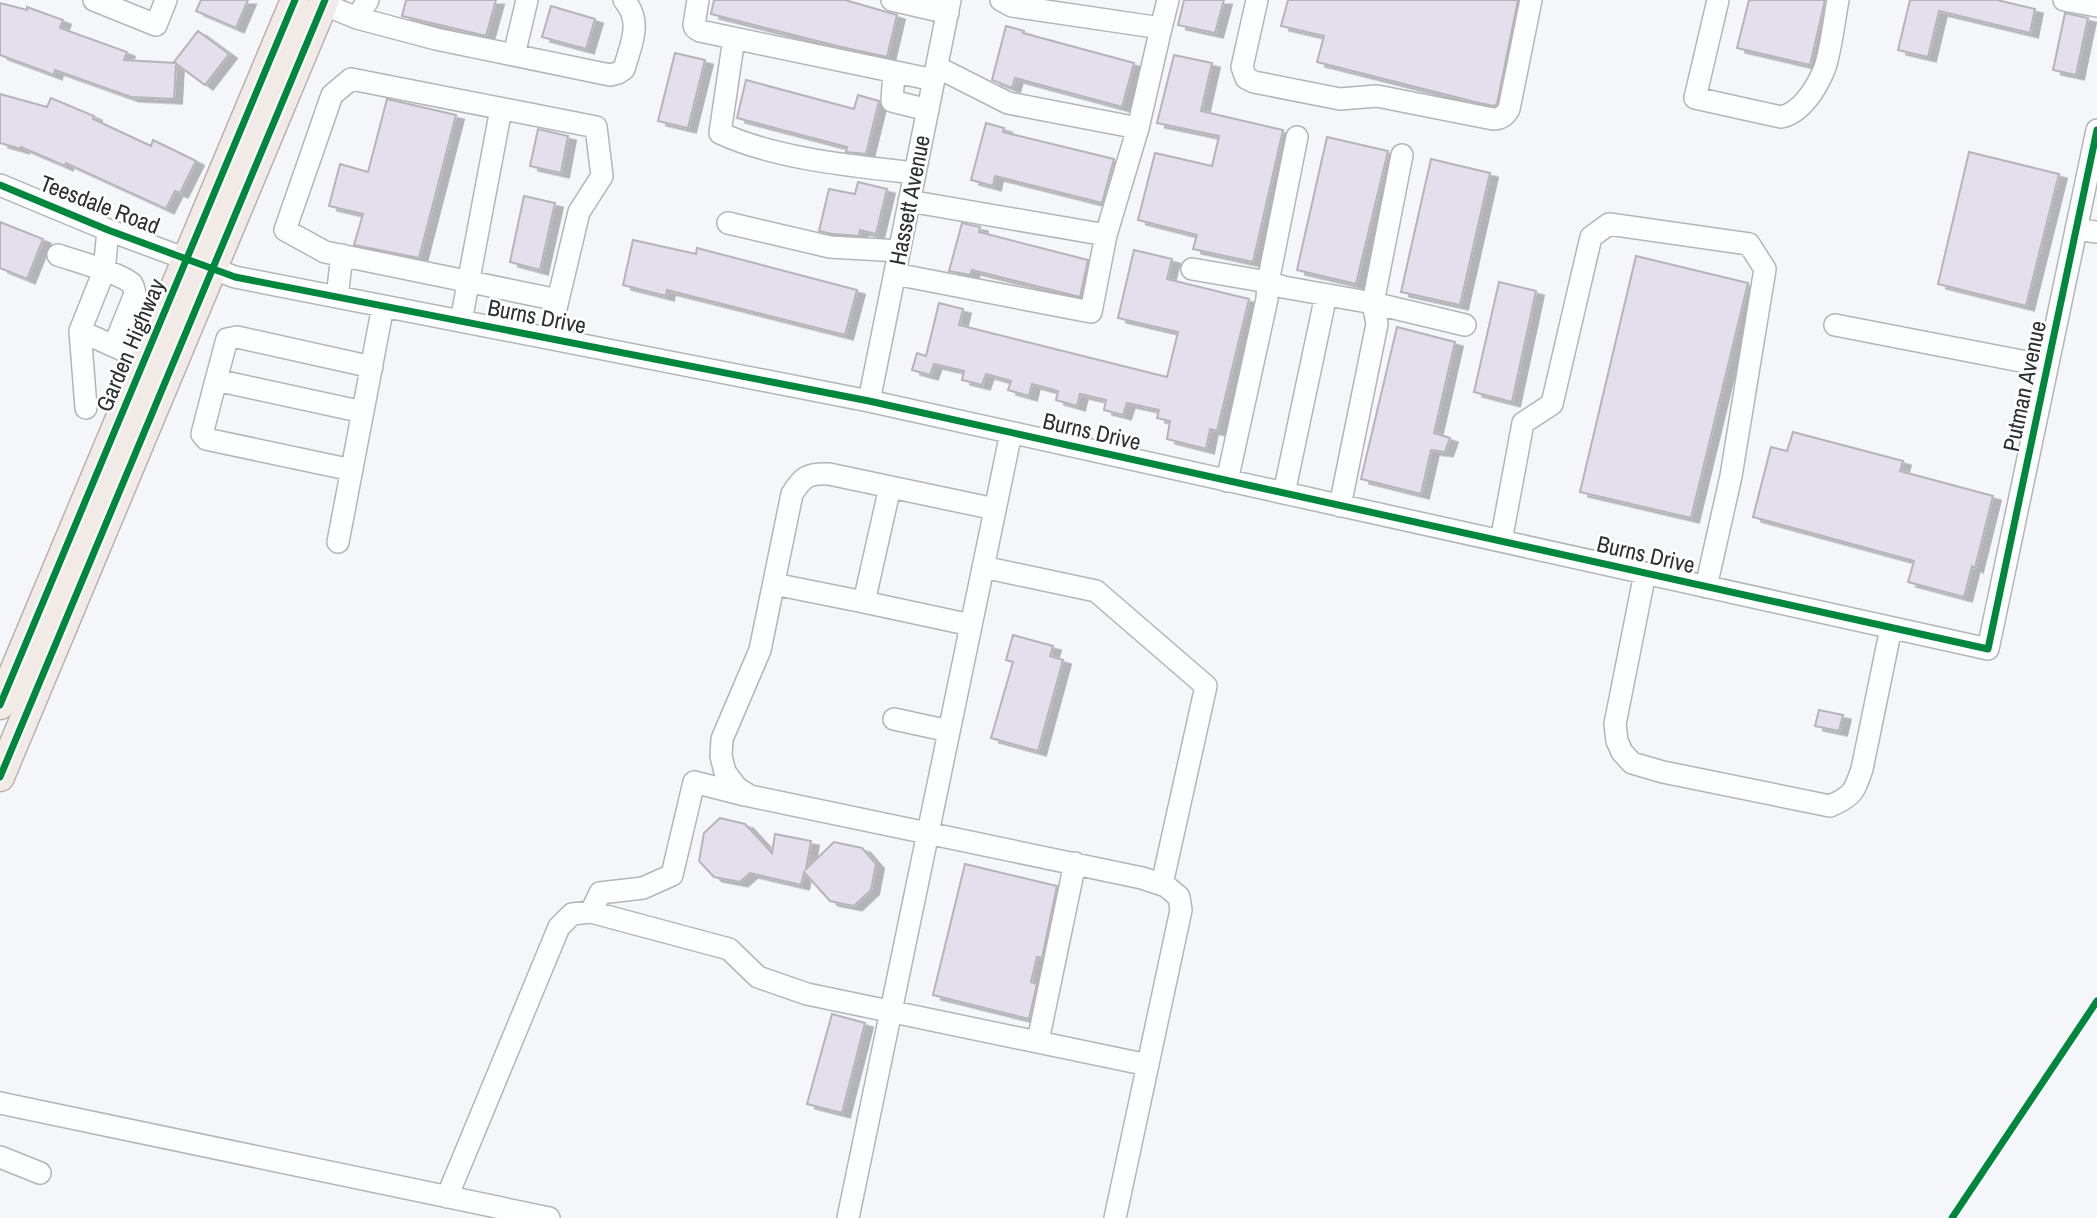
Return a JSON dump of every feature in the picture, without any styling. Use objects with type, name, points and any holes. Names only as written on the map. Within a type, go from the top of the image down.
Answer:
[{"type":"main road","name":"Garden Highway","points":[[0,777],[200,263],[295,0]]},
{"type":"main road","name":"Garden Highway","points":[[0,705],[145,360],[200,263],[324,2]]},
{"type":"street","points":[[94,0],[156,25],[166,0]]},
{"type":"street","points":[[514,55],[527,0]]},
{"type":"street","points":[[324,2],[363,9],[436,38],[610,75],[618,74],[624,69],[635,21],[632,10],[624,0]]},
{"type":"street","points":[[698,0],[695,28],[888,71],[935,74],[1008,103],[1138,128]]},
{"type":"street","points":[[1001,0],[1012,6],[1161,28]]},
{"type":"street","points":[[894,274],[1091,312],[1106,235],[1138,128],[1168,0]]},
{"type":"street","points":[[1257,0],[1242,67],[1247,78],[1254,82],[1340,99],[1377,96],[1500,119],[1509,109],[1531,0]]},
{"type":"street","points":[[1718,0],[1695,98],[1781,117],[1800,108],[1824,69],[1838,0]]},
{"type":"street","points":[[2064,0],[2097,6]]},
{"type":"street","points":[[895,1],[949,6]]},
{"type":"street","name":"Hassett Avenue","points":[[869,401],[949,6]]},
{"type":"street","points":[[734,38],[720,133],[744,144],[845,165],[915,173]]},
{"type":"street","points":[[888,71],[892,101],[928,110]]},
{"type":"street","points":[[549,338],[579,212],[602,176],[596,127],[351,79],[332,95],[285,230],[325,252],[558,300]]},
{"type":"street","points":[[461,321],[501,108]]},
{"type":"street","name":"Putman Avenue","points":[[1989,649],[2047,366],[2087,230],[2096,136]]},
{"type":"street","points":[[1227,481],[1297,137]]},
{"type":"street","points":[[1340,506],[1377,324],[1373,303],[1402,155]]},
{"type":"street","name":"Teesdale Road","points":[[0,185],[108,230],[200,263]]},
{"type":"street","points":[[909,201],[1106,235]]},
{"type":"street","points":[[727,223],[830,247],[899,251]]},
{"type":"street","points":[[1501,541],[1523,423],[1552,404],[1591,237],[1609,224],[1749,244],[1765,269],[1731,476],[1706,587]]},
{"type":"street","points":[[86,408],[80,331],[104,271],[108,230]]},
{"type":"street","points":[[58,255],[130,281],[134,286],[135,294],[114,346]]},
{"type":"street","points":[[337,297],[342,255]]},
{"type":"street","name":"Burns Drive","points":[[200,263],[234,276],[869,401],[1989,649]]},
{"type":"street","points":[[1192,269],[1373,303],[1465,325]]},
{"type":"street","points":[[1284,493],[1326,295]]},
{"type":"street","points":[[338,542],[383,306]]},
{"type":"street","points":[[1835,325],[2047,366]]},
{"type":"street","points":[[80,331],[145,360]]},
{"type":"street","points":[[352,470],[206,439],[202,434],[227,339],[237,337],[372,367]]},
{"type":"street","points":[[216,380],[363,412]]},
{"type":"street","points":[[848,1218],[1011,433]]},
{"type":"street","points":[[750,796],[737,788],[725,772],[721,756],[722,739],[760,650],[792,494],[800,481],[813,474],[830,474],[995,509]]},
{"type":"street","points":[[864,602],[890,486]]},
{"type":"street","points":[[983,567],[1096,591],[1206,686],[1162,884]]},
{"type":"street","points":[[1645,573],[1615,724],[1617,741],[1632,763],[1663,772],[1830,806],[1847,799],[1854,792],[1862,769],[1891,628]]},
{"type":"street","points":[[774,584],[971,625]]},
{"type":"street","points":[[894,719],[949,731]]},
{"type":"street","points":[[591,912],[600,893],[643,888],[672,875],[694,782],[1162,884],[1179,897],[1181,910],[1115,1218]]},
{"type":"street","points":[[1038,1041],[1075,863]]},
{"type":"street","points":[[447,1197],[559,927],[572,914],[591,912],[729,949],[758,977],[807,994],[1148,1065]]},
{"type":"street","points":[[0,1104],[549,1218]]},
{"type":"street","points":[[0,1157],[40,1173]]},
{"type":"building","points":[[201,0],[248,0],[236,28],[196,11]]},
{"type":"building","points":[[406,0],[496,0],[486,36],[402,16]]},
{"type":"building","points":[[714,0],[845,0],[897,15],[887,57],[711,14]]},
{"type":"building","points":[[1184,0],[1224,0],[1215,33],[1178,25]]},
{"type":"building","points":[[1288,0],[1518,0],[1497,104],[1494,106],[1475,102],[1317,62],[1324,36],[1281,26]]},
{"type":"building","points":[[1749,0],[1825,0],[1810,65],[1737,48]]},
{"type":"building","points":[[1910,0],[1997,0],[2035,9],[2030,33],[1939,11],[1928,57],[1898,50]]},
{"type":"building","points":[[0,3],[27,10],[27,7],[63,20],[60,28],[127,52],[124,60],[176,63],[174,99],[131,97],[55,70],[54,75],[0,55]]},
{"type":"building","points":[[551,6],[595,19],[586,49],[542,37]]},
{"type":"building","points":[[2065,13],[2088,18],[2076,75],[2053,70]]},
{"type":"building","points":[[1006,26],[1134,63],[1122,107],[1015,78],[1012,88],[992,80]]},
{"type":"building","points":[[198,31],[229,54],[205,85],[174,62]]},
{"type":"building","points":[[675,53],[705,60],[688,128],[658,121]]},
{"type":"building","points":[[1174,55],[1212,63],[1201,111],[1283,130],[1253,262],[1193,249],[1197,235],[1138,220],[1155,153],[1212,166],[1219,136],[1157,123]]},
{"type":"building","points":[[746,80],[854,109],[858,95],[879,101],[866,154],[846,152],[847,147],[737,118]]},
{"type":"building","points":[[0,94],[47,107],[51,98],[94,116],[93,119],[151,146],[153,140],[196,161],[180,193],[175,191],[166,209],[66,163],[65,166],[21,147],[0,143]]},
{"type":"building","points":[[387,99],[456,115],[419,258],[354,245],[363,214],[329,206],[340,164],[368,172]]},
{"type":"building","points":[[986,123],[1004,128],[1003,132],[1114,159],[1102,203],[995,176],[993,186],[971,180]]},
{"type":"building","points":[[538,129],[568,136],[561,173],[530,166]]},
{"type":"building","points":[[1327,137],[1388,151],[1356,284],[1297,270]]},
{"type":"building","points":[[1969,152],[2059,174],[2026,306],[1938,284]]},
{"type":"building","points":[[1431,159],[1490,173],[1460,305],[1401,292]]},
{"type":"building","points":[[858,182],[887,189],[876,234],[860,230],[859,236],[819,231],[829,189],[855,194]]},
{"type":"building","points":[[524,196],[555,203],[540,270],[510,262]]},
{"type":"building","points":[[0,222],[43,239],[27,279],[0,268]]},
{"type":"building","points":[[962,223],[980,227],[979,232],[1088,260],[1080,297],[972,270],[970,275],[949,271]]},
{"type":"building","points":[[633,240],[696,254],[697,248],[857,290],[845,335],[667,290],[666,296],[623,285]]},
{"type":"building","points":[[1134,250],[1172,259],[1167,279],[1249,299],[1217,431],[1210,429],[1206,449],[1167,439],[1170,421],[1157,418],[1159,410],[1127,403],[1123,415],[1104,410],[1106,400],[1080,394],[1077,406],[1056,400],[1058,391],[1032,384],[1029,396],[1008,390],[1011,381],[986,374],[982,385],[962,380],[964,371],[934,364],[930,375],[912,370],[917,353],[926,356],[939,303],[963,309],[959,325],[1167,377],[1178,332],[1118,318]]},
{"type":"building","points":[[1636,256],[1748,283],[1691,518],[1580,492]]},
{"type":"building","points":[[1499,282],[1536,291],[1512,402],[1474,392]]},
{"type":"building","points":[[1397,327],[1455,342],[1434,433],[1450,438],[1445,452],[1431,450],[1421,494],[1361,479]]},
{"type":"building","points":[[1793,432],[1903,461],[1900,471],[1993,496],[1975,568],[1972,566],[1964,597],[1908,582],[1914,561],[1753,517],[1771,447],[1787,451]]},
{"type":"building","points":[[1013,635],[1053,646],[1050,656],[1063,660],[1038,751],[991,738],[1013,662],[1006,660]]},
{"type":"building","points":[[1819,710],[1843,715],[1839,731],[1815,726]]},
{"type":"building","points":[[720,818],[745,824],[772,853],[775,834],[811,841],[806,869],[834,842],[862,848],[876,864],[871,890],[854,906],[830,901],[804,872],[801,885],[750,873],[740,882],[714,877],[699,861],[704,833]]},
{"type":"building","points":[[965,864],[1057,886],[1042,958],[1037,957],[1031,982],[1037,984],[1029,1019],[933,995]]},
{"type":"building","points":[[832,1014],[865,1023],[842,1113],[807,1104]]},
{"type":"cycle path","points":[[0,705],[295,0]]},
{"type":"cycle path","points":[[0,777],[325,0]]},
{"type":"cycle path","points":[[0,185],[108,230],[235,277],[869,401],[1988,649],[2097,130]]},
{"type":"cycle path","points":[[1952,1218],[2097,1001]]}]
